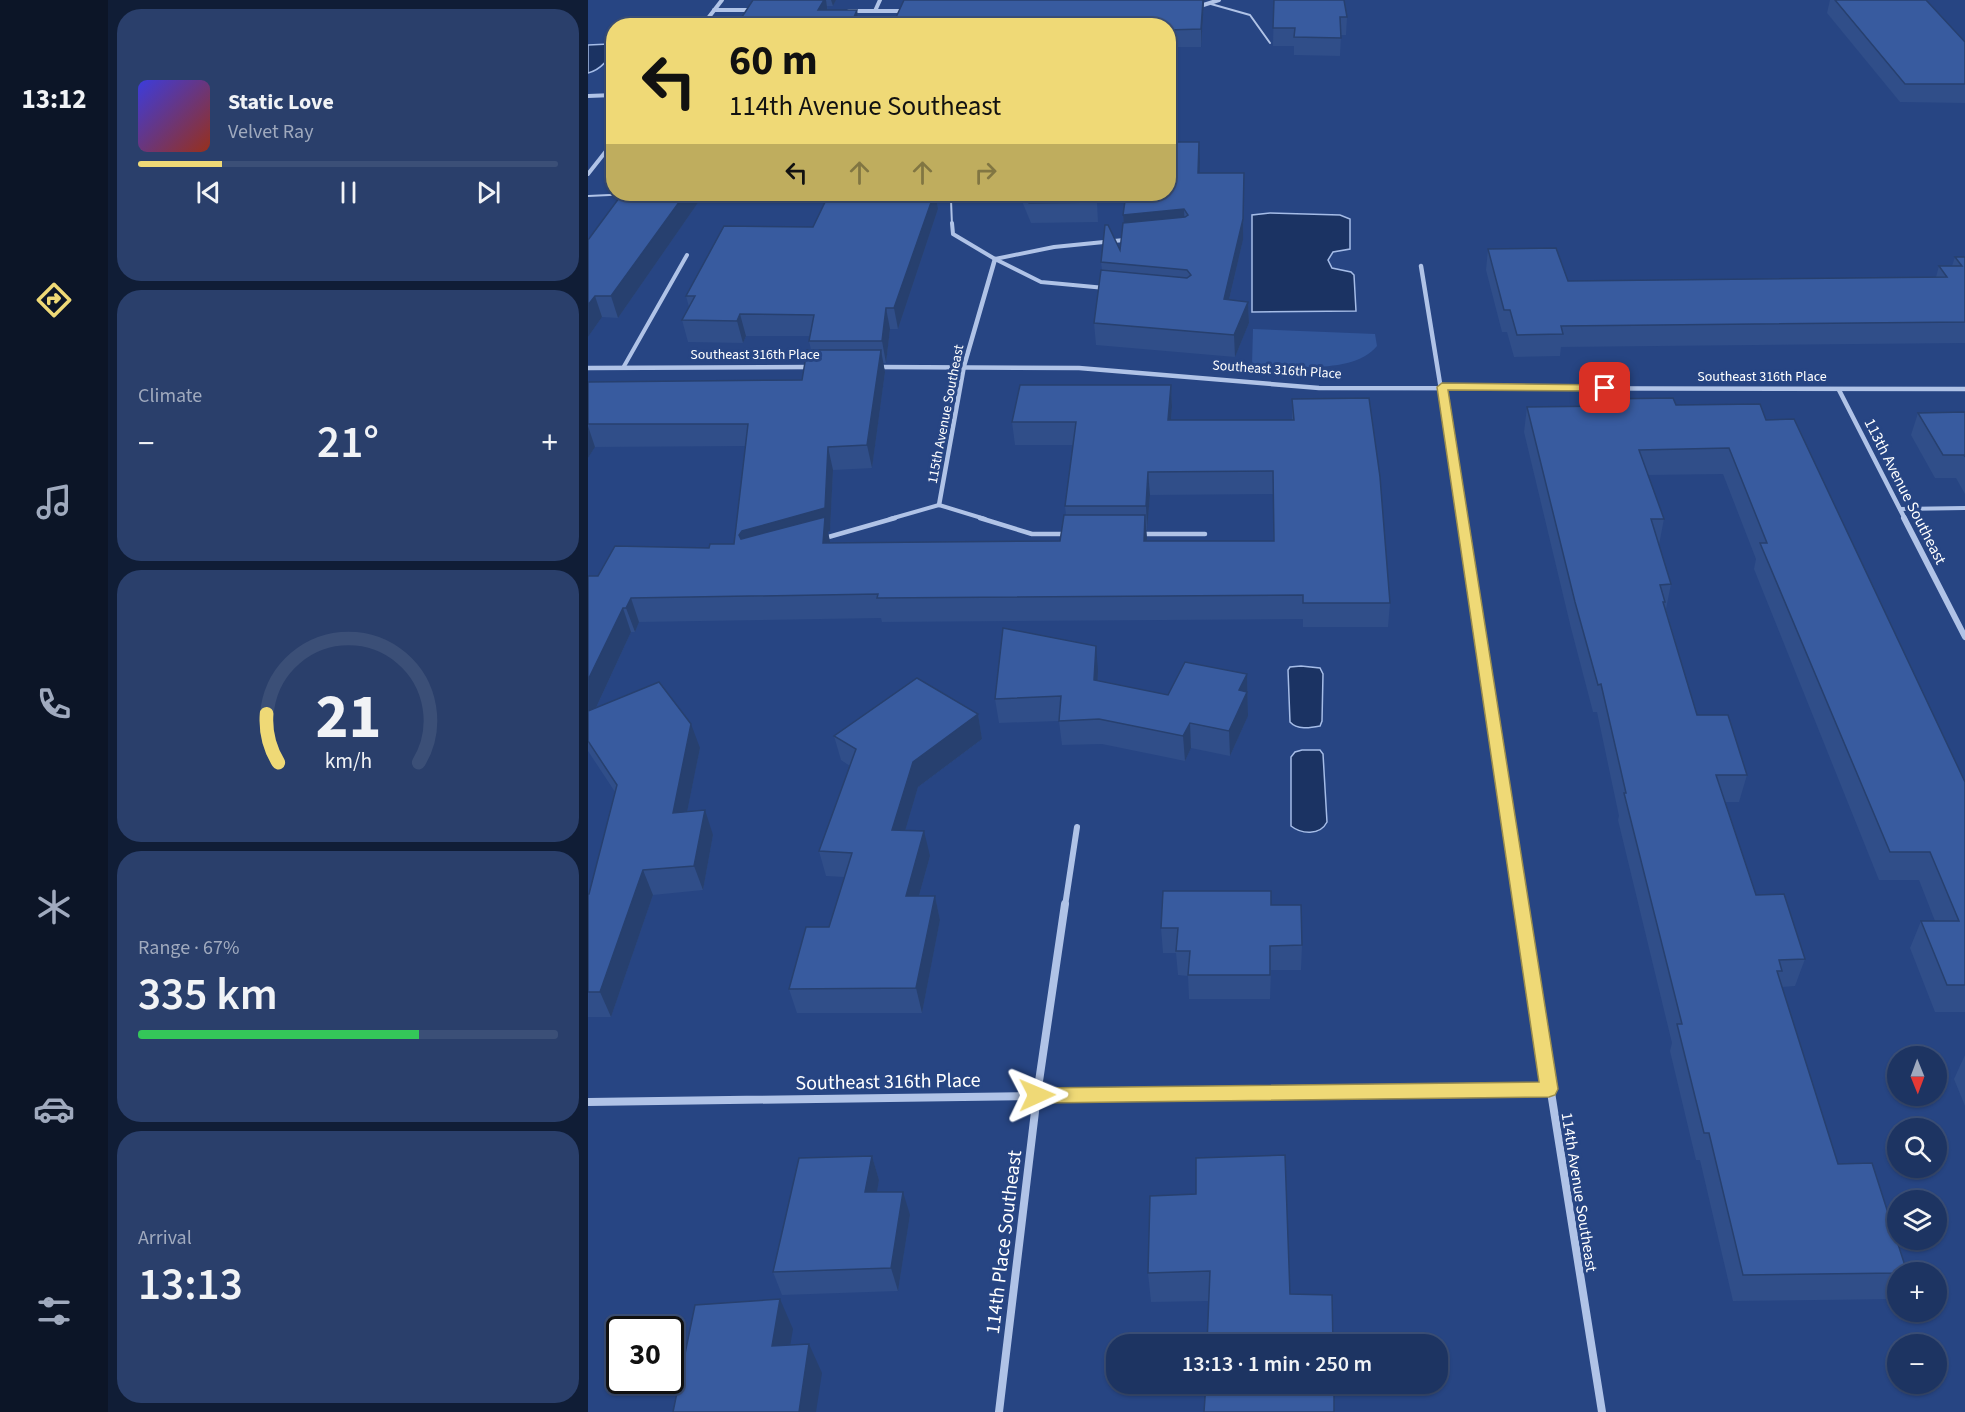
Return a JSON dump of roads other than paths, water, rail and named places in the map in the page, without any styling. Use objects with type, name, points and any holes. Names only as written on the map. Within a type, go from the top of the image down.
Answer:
[{"type":"street","points":[[708,18],[722,0]]},
{"type":"street","points":[[875,11],[880,0]]},
{"type":"street","points":[[1190,8],[1219,0]]},
{"type":"street","points":[[714,10],[760,10]]},
{"type":"street","points":[[840,11],[910,11]]},
{"type":"street","points":[[588,96],[606,95]]},
{"type":"street","points":[[589,171],[606,151]]},
{"type":"street","name":"115th Avenue Southeast","points":[[939,505],[964,366],[995,259]]},
{"type":"street","name":"114th Avenue Southeast","points":[[1421,266],[1442,387],[1549,1089],[1602,1412]]},
{"type":"street","name":"Southeast 316th Place","points":[[588,369],[823,367]]},
{"type":"street","name":"Southeast 316th Place","points":[[870,367],[1078,368],[1319,388],[1965,389]]},
{"type":"street","name":"113th Avenue Southeast","points":[[1839,390],[1965,637]]},
{"type":"street","name":"114th Place Southeast","points":[[999,1412],[1037,1095],[1077,827]]},
{"type":"street","name":"Southeast 316th Place","points":[[588,1102],[1549,1089]]},
{"type":"lane","points":[[1211,4],[1250,15],[1270,43]]},
{"type":"lane","points":[[588,196],[606,196]]},
{"type":"lane","points":[[951,201],[953,234],[995,259],[1041,282],[1109,288]]},
{"type":"lane","points":[[995,259],[1054,247],[1126,240]]},
{"type":"lane","points":[[623,368],[687,255]]},
{"type":"lane","points":[[817,540],[939,505],[1032,534],[1078,534]]},
{"type":"lane","points":[[1900,509],[1965,508]]},
{"type":"lane","points":[[1136,534],[1205,534]]}]
